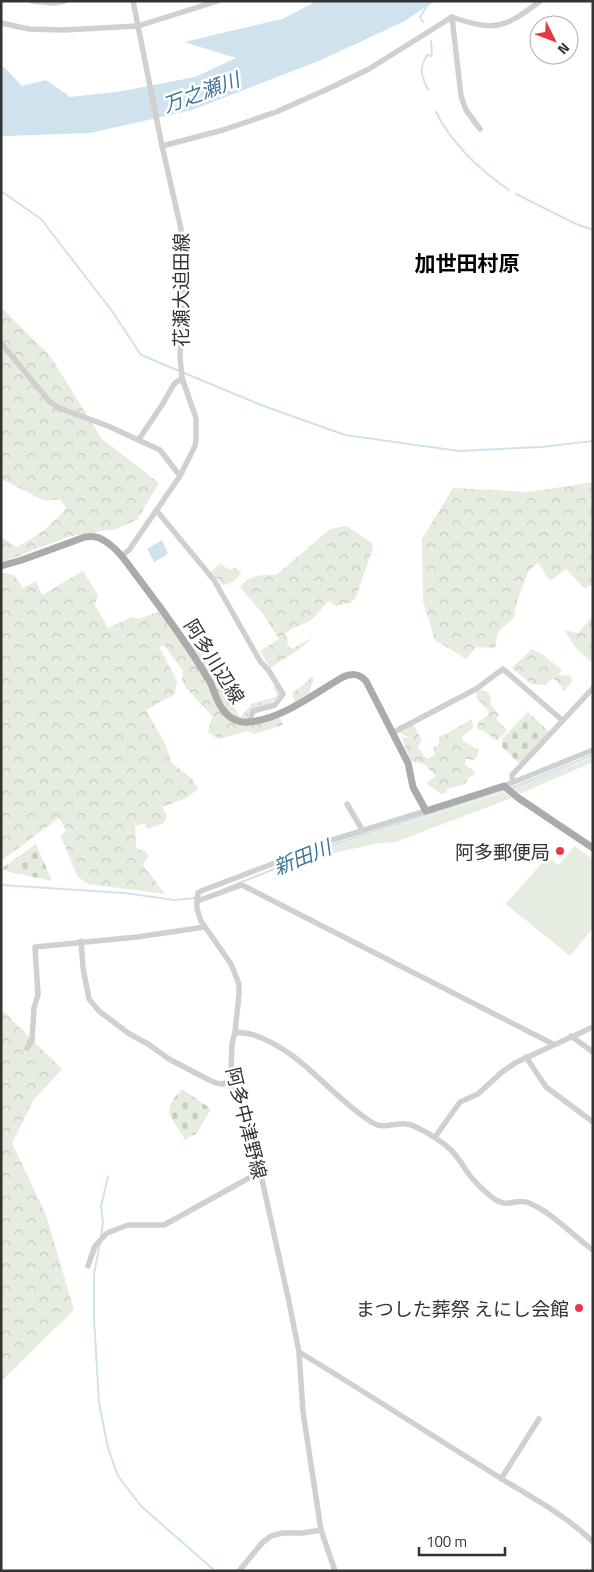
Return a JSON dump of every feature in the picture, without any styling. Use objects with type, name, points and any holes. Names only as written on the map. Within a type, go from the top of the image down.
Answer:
[{"type":"main road","name":"阿多川辺線","points":[[1,566],[85,537],[94,536],[104,540],[122,556],[171,622],[210,683],[225,712],[238,721],[249,722],[281,714],[343,677],[360,675],[366,681],[394,732],[408,763],[413,787],[426,811]]},
{"type":"main road","points":[[426,811],[506,788],[593,848]]},
{"type":"street","points":[[32,1],[53,3],[65,1]]},
{"type":"street","name":"花瀬大迫田線","points":[[122,556],[129,550],[180,476],[195,446],[196,439],[196,418],[182,378],[180,356],[183,243],[181,228],[133,1]]},
{"type":"street","points":[[1,23],[29,29],[138,28],[218,1]]},
{"type":"street","points":[[452,17],[475,25],[500,25],[519,17],[540,1]]},
{"type":"street","points":[[452,17],[461,96],[466,110],[480,129]]},
{"type":"street","points":[[162,145],[223,130],[269,114],[330,88],[369,69],[452,17]]},
{"type":"street","points":[[1,343],[49,401],[59,408],[139,439],[160,450],[180,476]]},
{"type":"street","points":[[139,439],[174,384],[182,378]]},
{"type":"street","points":[[156,510],[214,580],[260,661],[269,671],[283,694],[275,704],[254,712],[249,722]]},
{"type":"street","points":[[394,732],[476,690],[503,669],[562,720]]},
{"type":"street","points":[[513,782],[512,775],[593,688]]},
{"type":"street","points":[[506,788],[513,782],[593,750]]},
{"type":"street","points":[[347,804],[363,831]]},
{"type":"street","points":[[197,899],[202,890],[328,842],[426,811]]},
{"type":"street","points":[[197,899],[242,885],[553,1044]]},
{"type":"street","name":"阿多中津野線","points":[[197,899],[198,914],[231,964],[237,977],[239,994],[231,1055],[232,1081],[251,1130],[289,1302],[298,1352],[303,1412],[321,1530],[335,1571]]},
{"type":"street","points":[[27,1048],[32,1040],[34,1008],[38,995],[35,947],[137,937],[205,927]]},
{"type":"street","points":[[81,941],[88,999],[99,1011],[128,1033],[169,1059],[201,1076],[222,1084],[232,1081]]},
{"type":"street","points":[[435,1137],[460,1102],[478,1094],[502,1072],[526,1057],[593,1026]]},
{"type":"street","points":[[235,1032],[254,1035],[286,1051],[348,1105],[376,1124],[382,1126],[407,1123],[435,1137],[451,1150],[480,1187],[499,1202],[511,1204],[523,1200],[530,1203],[549,1215],[593,1250]]},
{"type":"street","points":[[571,1036],[593,1052]]},
{"type":"street","points":[[526,1057],[546,1087],[593,1122]]},
{"type":"street","points":[[88,1266],[96,1246],[113,1230],[133,1225],[164,1225],[260,1172]]},
{"type":"street","points":[[298,1352],[356,1386],[562,1517],[593,1542]]},
{"type":"street","points":[[501,1479],[539,1419]]},
{"type":"street","points":[[240,1571],[262,1543],[271,1536],[282,1533],[303,1533],[321,1530]]},
{"type":"green space","points":[[1,307],[50,356],[102,439],[159,483],[137,520],[116,529],[70,536],[3,562],[1,562],[1,537],[17,547],[44,530],[66,508],[60,499],[45,501],[1,479]]},
{"type":"green space","points":[[593,482],[593,584],[585,589],[566,569],[550,581],[538,563],[529,570],[517,601],[514,618],[498,632],[495,648],[476,647],[466,659],[435,640],[423,601],[422,539],[453,488],[529,492]]},
{"type":"green space","points":[[346,526],[372,543],[373,548],[356,597],[352,602],[336,606],[329,601],[310,621],[288,631],[285,634],[288,639],[287,645],[292,649],[312,638],[300,649],[270,668],[260,651],[279,639],[263,614],[240,587],[256,576],[276,575],[330,529]]},
{"type":"green space","points":[[220,563],[229,570],[235,568],[242,573],[231,583],[223,585],[211,572]]},
{"type":"green space","points":[[83,571],[98,595],[95,605],[108,628],[132,617],[138,619],[158,612],[217,669],[239,701],[234,707],[240,717],[252,704],[275,697],[277,695],[273,687],[275,686],[281,695],[269,704],[252,709],[246,720],[250,725],[280,718],[283,725],[255,734],[247,731],[219,739],[208,732],[212,716],[187,689],[182,681],[183,671],[164,645],[159,647],[177,681],[175,694],[146,710],[166,745],[171,762],[193,780],[198,789],[187,798],[162,807],[167,816],[164,823],[148,829],[145,823],[135,826],[136,848],[146,852],[149,856],[143,865],[165,894],[88,884],[77,876],[61,837],[66,830],[59,818],[1,861],[1,572],[14,575],[23,588],[36,581],[42,595]]},
{"type":"green space","points":[[593,615],[593,664],[575,647],[564,630],[578,633]]},
{"type":"green space","points":[[532,649],[542,654],[562,670],[558,675],[571,676],[572,682],[563,692],[562,687],[553,678],[545,685],[531,684],[512,668]]},
{"type":"green space","points":[[310,677],[314,678],[309,693],[295,702],[292,693],[308,681]]},
{"type":"green space","points":[[480,690],[487,691],[491,698],[490,703],[499,715],[496,719],[507,730],[497,741],[484,731],[477,729],[479,721],[488,715],[489,711],[477,699],[476,693]]},
{"type":"green space","points":[[528,712],[549,732],[520,764],[502,747],[502,739]]},
{"type":"green space","points":[[472,719],[473,728],[463,735],[462,740],[479,750],[474,760],[465,759],[465,765],[472,769],[475,774],[468,778],[465,784],[447,789],[446,793],[441,794],[426,783],[436,776],[424,764],[411,761],[401,736],[412,740],[399,732],[414,725],[422,741],[417,747],[427,759],[435,755],[433,748],[439,744],[439,738]]},
{"type":"green space","points":[[593,757],[593,762],[522,793],[517,793],[512,788]]},
{"type":"green space","points":[[504,792],[512,798],[395,842],[380,843],[315,857],[315,855],[321,854],[333,846]]},
{"type":"green space","points":[[36,844],[52,881],[1,870],[1,869]]},
{"type":"green space","points":[[574,846],[593,859],[593,928],[570,956],[506,904],[547,857],[559,865]]},
{"type":"green space","points":[[1,1009],[62,1069],[33,1101],[12,1143],[46,1215],[74,1310],[1,1381]]},
{"type":"green space","points":[[182,1089],[211,1109],[197,1133],[185,1140],[169,1114],[171,1102]]},
{"type":"water","name":"万之瀬川","points":[[317,1],[435,1],[403,22],[321,60],[192,110],[90,133],[1,135],[1,66],[22,86],[46,80],[70,97],[123,91],[195,77],[236,58],[184,42],[282,19]]},
{"type":"water","points":[[162,540],[168,554],[154,562],[147,549]]},
{"type":"waterway","points":[[423,22],[420,17],[430,1]]},
{"type":"waterway","points":[[428,90],[422,69],[427,55],[431,56],[431,41]]},
{"type":"waterway","points":[[436,112],[450,135],[468,156],[509,190]]},
{"type":"waterway","points":[[1,191],[41,219],[112,311],[141,355],[261,405],[345,435],[459,451],[541,447],[593,441]]},
{"type":"waterway","points":[[516,194],[576,224],[593,230]]},
{"type":"waterway","name":"新田川","points":[[511,788],[593,755]]},
{"type":"waterway","name":"新田川","points":[[224,889],[332,845],[504,790]]},
{"type":"waterway","name":"新田川","points":[[1,885],[125,893],[174,900],[195,898]]},
{"type":"waterway","points":[[101,1236],[103,1223],[101,1206],[108,1177]]},
{"type":"waterway","points":[[100,1243],[94,1274],[94,1318],[99,1403],[108,1448],[118,1476],[141,1506],[215,1571]]},
{"type":"place","name":"阿多郵便局","points":[[560,851]]},
{"type":"place","name":"まつした葬祭 えにし会館","points":[[579,1308]]},
{"type":"district","name":"加世田村原","points":[[467,263]]}]
